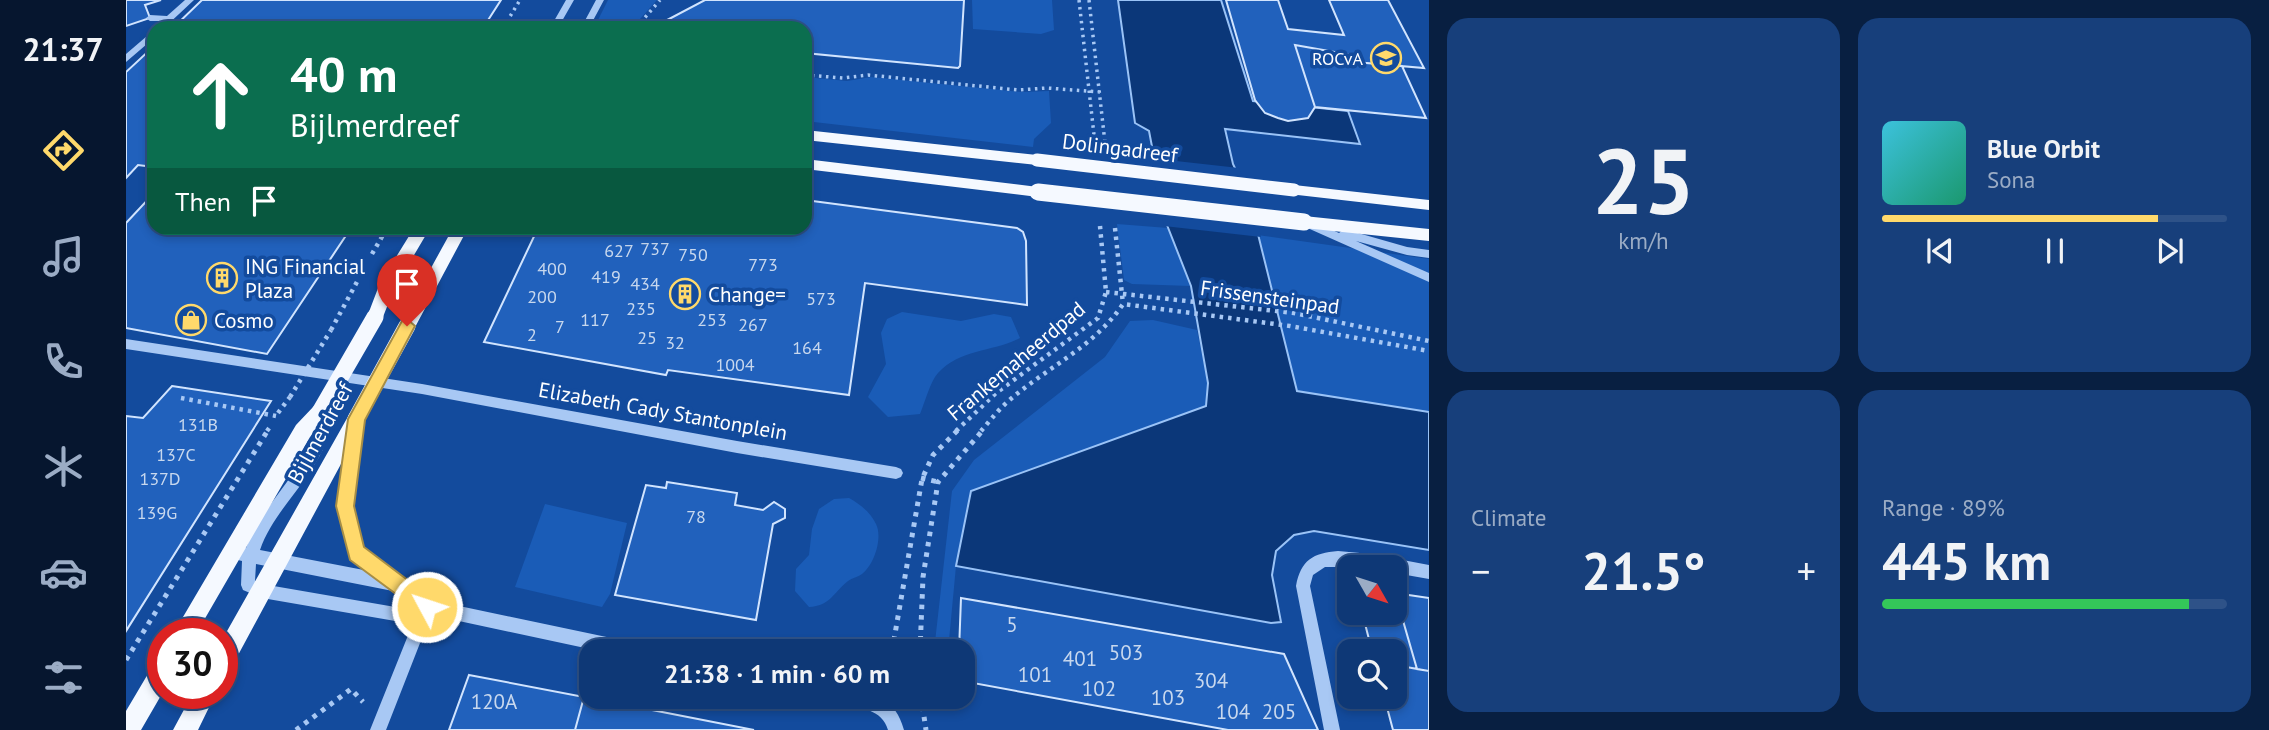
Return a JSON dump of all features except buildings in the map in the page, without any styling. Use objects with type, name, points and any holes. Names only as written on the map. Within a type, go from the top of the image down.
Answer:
[{"type":"main road","name":"Dolingadreef","points":[[812,136],[1429,205]]},
{"type":"main road","points":[[812,165],[1429,235]]},
{"type":"main road","name":"Bijlmerdreef","points":[[195,618],[241,554],[303,431],[320,411],[375,317],[386,288],[418,235]]},
{"type":"main road","name":"Bijlmerdreef","points":[[238,634],[456,235]]},
{"type":"main road","points":[[128,730],[147,697]]},
{"type":"main road","points":[[185,730],[196,709]]},
{"type":"street","points":[[150,18],[169,19],[190,0]]},
{"type":"street","points":[[558,21],[570,0]]},
{"type":"street","points":[[589,21],[600,0]]},
{"type":"street","points":[[126,59],[147,40]]},
{"type":"street","points":[[1304,222],[1407,251],[1429,254]]},
{"type":"street","points":[[1304,222],[1429,278]]},
{"type":"street","name":"Elizabeth Cady Stantonplein","points":[[126,344],[422,389],[737,447],[896,473]]},
{"type":"street","points":[[356,419],[345,506],[356,553],[402,585],[427,607]]},
{"type":"street","points":[[241,554],[402,585]]},
{"type":"street","points":[[241,554],[248,584],[262,591],[401,615],[427,607],[579,639]]},
{"type":"street","points":[[1332,730],[1303,586],[1306,571],[1318,561],[1335,557],[1429,572]]},
{"type":"street","points":[[379,726],[427,607]]},
{"type":"street","points":[[884,709],[896,730]]},
{"type":"path","points":[[507,21],[520,0]]},
{"type":"path","points":[[642,21],[660,0]]},
{"type":"path","points":[[1079,0],[1096,158]]},
{"type":"path","points":[[812,76],[843,78],[868,75],[1018,90],[1047,88],[1100,92]]},
{"type":"path","name":"Frankemaheerdpad","points":[[894,639],[922,479],[933,455],[996,393],[1098,318],[1106,292],[1100,223]]},
{"type":"path","name":"Frissensteinpad","points":[[1106,292],[1294,313],[1429,341]]},
{"type":"path","points":[[920,639],[923,577],[938,481],[1003,406],[1085,345],[1113,319],[1123,304],[1290,326],[1429,351]]},
{"type":"path","points":[[126,660],[331,330]]},
{"type":"path","points":[[181,398],[276,416]]},
{"type":"path","points":[[296,730],[351,688],[379,726]]},
{"type":"path","points":[[924,709],[926,730]]},
{"type":"shaded area","points":[[608,0],[657,0],[638,21],[598,21]]},
{"type":"shaded area","points":[[972,0],[1052,0],[1054,30],[1041,34],[973,29]]},
{"type":"shaded area","points":[[1118,0],[1221,0],[1253,101],[1348,111],[1360,144],[1225,129],[1233,164],[1249,198],[1297,391],[1429,412],[1429,550],[1314,531],[1294,535],[1276,551],[1272,575],[1281,622],[1271,623],[956,566],[971,491],[1206,406],[1208,383],[1191,286],[1167,225],[1149,131],[1135,123]]},
{"type":"shaded area","points":[[871,77],[1021,92],[1049,91],[1051,123],[1034,139],[1033,147],[812,122],[812,78],[847,81]]},
{"type":"shaded area","points":[[1117,224],[1168,228],[1191,286],[1132,284],[1124,280]]},
{"type":"shaded area","points":[[1257,235],[1429,259],[1429,412],[1297,391]]},
{"type":"shaded area","points":[[902,312],[961,321],[994,314],[1011,317],[1020,338],[956,359],[935,377],[920,414],[888,417],[868,397],[886,364],[881,333],[887,319]]},
{"type":"shaded area","points":[[1153,320],[1197,330],[1208,383],[1206,406],[971,491],[956,566],[949,639],[935,639],[952,491],[974,460],[1105,357],[1130,321]]},
{"type":"shaded area","points":[[849,498],[865,509],[876,524],[878,544],[874,558],[862,574],[848,581],[827,601],[809,607],[795,591],[796,569],[809,555],[812,529],[819,509],[834,499]]},
{"type":"shaded area","points":[[545,504],[627,523],[610,594],[602,607],[515,587]]},
{"type":"pier","points":[[1149,158],[1239,168],[1252,197],[1261,237],[1164,226]]},
{"type":"place","name":"ROCvA","points":[[1386,58]]},
{"type":"place","name":"ING Financial Plaza","points":[[222,278]]},
{"type":"place","name":"Change=","points":[[685,294]]},
{"type":"place","name":"Cosmo","points":[[191,320]]},
{"type":"route","points":[[407,326],[356,419],[345,506],[356,553],[402,585],[427,607]]}]
